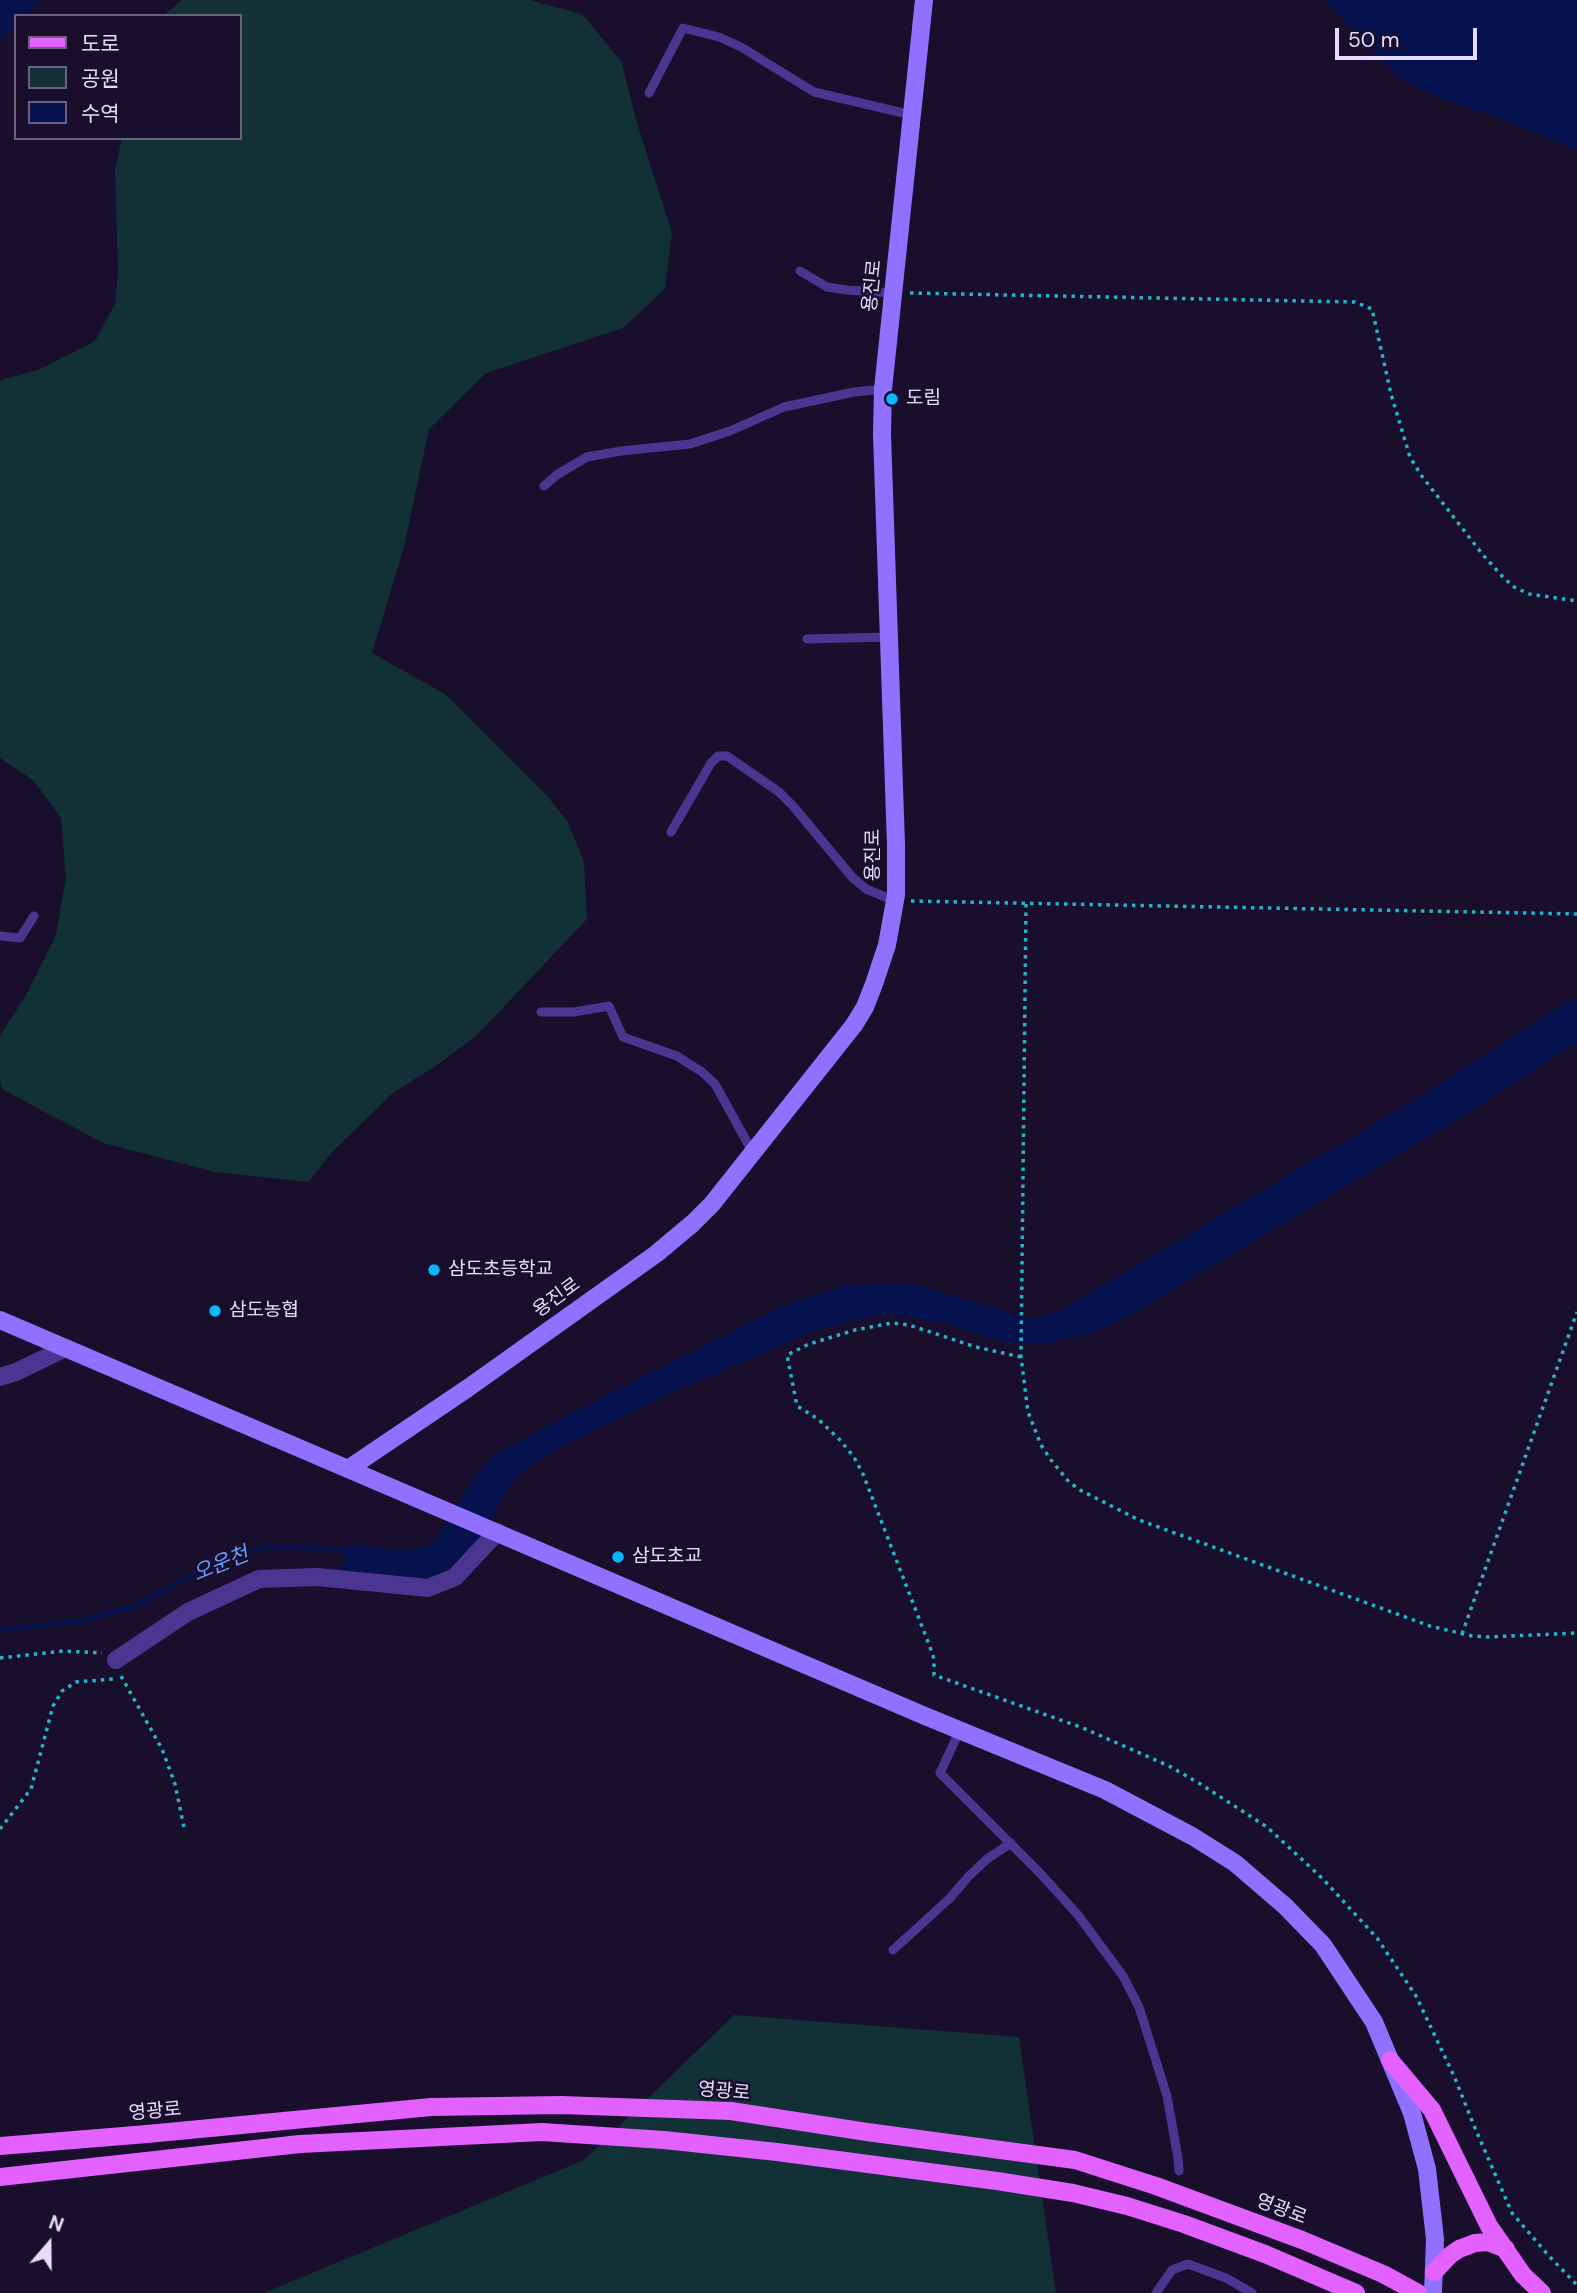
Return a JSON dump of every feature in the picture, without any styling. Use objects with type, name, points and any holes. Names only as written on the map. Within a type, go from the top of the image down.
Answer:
[{"type":"main road","name":"용진로","points":[[348,1469],[468,1388],[656,1254],[693,1223],[753,1153],[854,1025],[865,1007],[887,945],[895,901],[896,845],[882,434],[883,389],[924,0]]},
{"type":"main road","points":[[0,1321],[1105,1790],[1192,1836],[1235,1863],[1285,1906],[1323,1945],[1374,2022],[1412,2113],[1427,2169],[1435,2239],[1433,2293]]},
{"type":"main road","points":[[1390,2060],[1432,2110],[1483,2217],[1523,2275],[1542,2293]]},
{"type":"main road","name":"영광로","points":[[0,2146],[431,2107],[561,2105],[732,2111],[1075,2160],[1302,2239],[1393,2279],[1418,2293]]},
{"type":"main road","points":[[0,2177],[300,2144],[542,2132],[664,2140],[777,2152],[1073,2193],[1128,2206],[1184,2224],[1265,2254],[1356,2293]]},
{"type":"main road","points":[[1434,2272],[1449,2256],[1475,2244],[1488,2242],[1506,2249]]},
{"type":"street","points":[[0,1377],[66,1348]]},
{"type":"street","points":[[116,1660],[188,1612],[259,1579],[317,1577],[428,1588],[456,1577],[497,1532]]},
{"type":"lane","points":[[649,93],[683,28],[719,37],[741,47],[814,92],[912,115]]},
{"type":"lane","points":[[800,271],[827,287],[893,293]]},
{"type":"lane","points":[[544,486],[558,474],[587,457],[690,444],[730,431],[784,407],[854,392],[883,389]]},
{"type":"lane","points":[[807,639],[889,637]]},
{"type":"lane","points":[[671,832],[711,763],[718,756],[726,756],[779,792],[866,890],[895,901]]},
{"type":"lane","points":[[0,936],[20,938],[34,916]]},
{"type":"lane","points":[[541,1012],[574,1012],[609,1006],[623,1037],[677,1056],[715,1084],[753,1153]]},
{"type":"lane","points":[[960,1730],[940,1773],[1011,1843],[1078,1915],[1128,1986],[1139,2007],[1167,2096],[1179,2171]]},
{"type":"lane","points":[[893,1950],[949,1899],[987,1859],[1011,1843]]},
{"type":"lane","points":[[1156,2293],[1172,2270],[1188,2264],[1226,2278],[1252,2293]]},
{"type":"path","points":[[893,293],[1355,302],[1372,309],[1403,435],[1410,457],[1421,475],[1483,555],[1509,582],[1529,594],[1577,601]]},
{"type":"path","points":[[895,901],[1577,914]]},
{"type":"path","points":[[1026,904],[1021,1357],[1024,1394],[1034,1429],[1051,1460],[1069,1482],[1112,1507],[1170,1532],[1430,1626],[1488,1637],[1577,1633]]},
{"type":"path","points":[[1462,1634],[1577,1312]]},
{"type":"path","points":[[1021,1357],[976,1347],[909,1325],[892,1323],[844,1333],[808,1344],[787,1355],[797,1406],[818,1419],[840,1440],[863,1474],[930,1647],[934,1659],[934,1675],[1083,1728],[1169,1766],[1267,1827],[1323,1879],[1377,1938],[1409,1984],[1440,2044],[1512,2213],[1577,2285]]},
{"type":"path","points":[[0,1658],[63,1651],[98,1652],[116,1660],[122,1678],[163,1749],[175,1784],[185,1832]]},
{"type":"path","points":[[0,1829],[31,1789],[53,1706],[62,1691],[76,1682],[122,1678]]},
{"type":"green space","points":[[182,0],[529,0],[582,14],[621,61],[637,123],[672,233],[665,289],[623,328],[486,373],[429,429],[404,547],[372,653],[445,694],[547,796],[567,821],[584,862],[587,919],[476,1036],[394,1092],[331,1153],[309,1182],[215,1172],[103,1143],[2,1089],[0,1078],[0,1036],[26,995],[56,935],[66,877],[61,818],[33,780],[0,758],[0,380],[38,370],[95,341],[115,304],[118,271],[115,171],[122,140],[242,140],[242,14],[165,14]]},
{"type":"green space","points":[[734,2015],[1019,2037],[1056,2293],[264,2293],[584,2160]]},
{"type":"water","points":[[0,0],[39,0],[26,14],[14,14],[14,27],[0,41]]},
{"type":"water","points":[[1323,0],[1577,0],[1577,150],[1494,116],[1441,99],[1403,81]]},
{"type":"water","points":[[1577,996],[1577,1043],[1460,1118],[1129,1316],[1091,1333],[1042,1345],[1007,1343],[946,1324],[893,1314],[873,1316],[813,1332],[678,1390],[575,1440],[527,1468],[512,1482],[474,1548],[441,1573],[421,1579],[340,1571],[348,1543],[391,1550],[421,1548],[433,1543],[477,1474],[491,1457],[778,1308],[805,1298],[844,1286],[911,1283],[1031,1319],[1061,1310],[1396,1111]]},
{"type":"waterway","name":"오운천","points":[[0,1630],[79,1621],[133,1607],[219,1561],[268,1547],[352,1552]]},
{"type":"place","name":"도림","points":[[892,399]]},
{"type":"place","name":"삼도초등학교","points":[[434,1270]]},
{"type":"place","name":"삼도농협","points":[[215,1311]]},
{"type":"place","name":"삼도초교","points":[[618,1557]]}]
